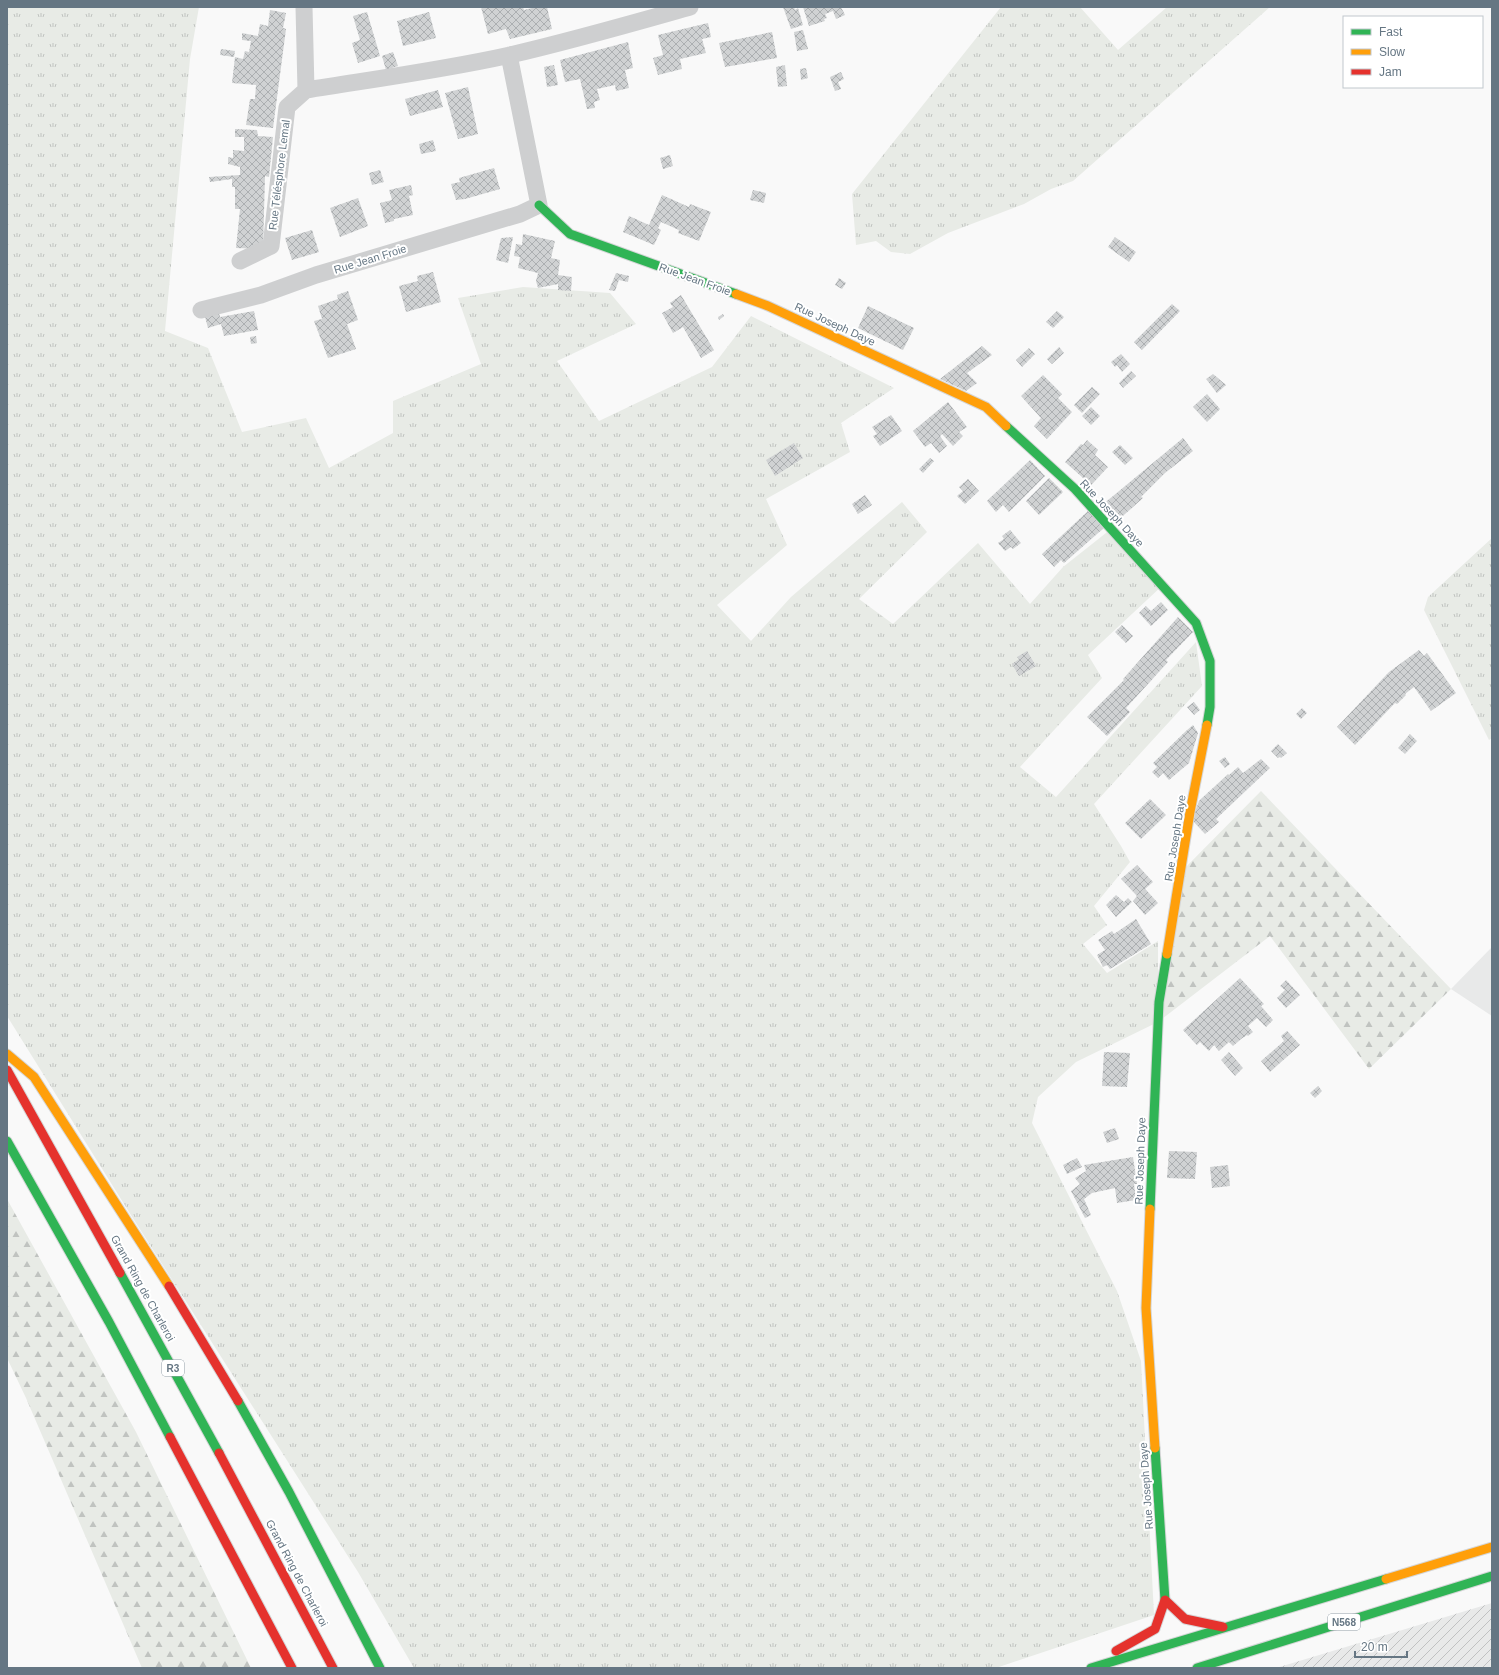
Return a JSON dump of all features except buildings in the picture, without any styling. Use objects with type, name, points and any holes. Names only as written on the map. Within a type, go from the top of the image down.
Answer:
[{"type":"main road","name":"Rue Jean Froie","points":[[539,205],[570,234],[768,306]]},
{"type":"main road","name":"Rue Joseph Daye","points":[[768,306],[986,407],[1075,489],[1196,623],[1210,661],[1210,707],[1190,812],[1159,1002],[1146,1308],[1165,1600]]},
{"type":"main road","points":[[7,1054],[34,1077],[178,1300],[295,1500],[380,1668]]},
{"type":"main road","name":"Grand Ring de Charleroi","points":[[7,1070],[141,1309],[276,1557],[334,1668]]},
{"type":"main road","points":[[7,1141],[109,1322],[292,1668]]},
{"type":"main road","points":[[1091,1668],[1492,1547]]},
{"type":"main road","name":"N568","points":[[1197,1668],[1492,1576]]},
{"type":"main road","points":[[1087,1668],[1155,1629],[1165,1600],[1186,1619],[1225,1628]]},
{"type":"main road","points":[[1223,1668],[1235,1656]]},
{"type":"street","points":[[304,7],[306,90],[509,55],[579,38],[690,7]]},
{"type":"street","points":[[509,55],[539,205]]},
{"type":"street","name":"Rue Télésphore Lemal","points":[[240,261],[271,246],[287,107],[306,90]]},
{"type":"street","name":"Rue Jean Froie","points":[[201,310],[261,295],[323,273],[520,214],[539,205]]},
{"type":"shaded area","points":[[1492,947],[1492,1016],[1451,989]]},
{"type":"shaded area","points":[[1492,1603],[1492,1668],[1276,1668]]},
{"type":"green space","points":[[7,7],[199,7],[190,59],[165,331],[208,348],[242,432],[306,418],[329,468],[393,433],[393,401],[481,364],[458,298],[523,287],[610,293],[636,324],[557,361],[599,421],[712,367],[751,316],[894,388],[841,423],[850,452],[766,499],[787,545],[717,605],[751,641],[791,597],[902,502],[927,532],[859,599],[893,624],[978,543],[1030,604],[1063,567],[1111,529],[1163,585],[1088,655],[1102,678],[1020,767],[1056,797],[1196,642],[1202,686],[1094,804],[1130,862],[1094,906],[1107,925],[1083,944],[1107,973],[1158,941],[1158,1022],[1076,1062],[1038,1097],[1032,1123],[1117,1291],[1141,1361],[1154,1615],[996,1668],[414,1668],[358,1572],[129,1212],[7,1016]]},
{"type":"green space","points":[[1001,7],[1080,7],[1118,50],[1167,7],[1270,7],[1073,181],[1051,189],[1024,204],[948,233],[910,254],[891,252],[876,241],[856,245],[852,194]]},
{"type":"green space","points":[[1492,538],[1492,738],[1489,740],[1424,610],[1428,597]]},
{"type":"green space","points":[[1261,791],[1451,989],[1369,1069],[1270,936],[1158,1022],[1181,872]]},
{"type":"green space","points":[[7,1199],[136,1432],[251,1668],[142,1668],[26,1398],[7,1358]]},
{"type":"traffic: fast","points":[[539,205],[570,234],[736,294]]},
{"type":"traffic: fast","points":[[1006,426],[1075,489],[1196,623],[1210,661],[1210,707],[1207,725]]},
{"type":"traffic: fast","points":[[1150,1209],[1159,1002],[1167,954]]},
{"type":"traffic: fast","points":[[7,1141],[109,1322],[170,1437]]},
{"type":"traffic: fast","points":[[120,1273],[219,1453]]},
{"type":"traffic: fast","points":[[238,1401],[289,1492],[380,1668]]},
{"type":"traffic: fast","points":[[1155,1448],[1165,1600]]},
{"type":"traffic: fast","points":[[1197,1668],[1492,1576]]},
{"type":"traffic: fast","points":[[1091,1668],[1386,1579]]},
{"type":"traffic: slow","points":[[736,294],[768,306],[986,407],[1006,426]]},
{"type":"traffic: slow","points":[[1167,954],[1190,812],[1207,725]]},
{"type":"traffic: slow","points":[[7,1054],[34,1077],[169,1286]]},
{"type":"traffic: slow","points":[[1150,1209],[1146,1308],[1155,1448]]},
{"type":"traffic: slow","points":[[1386,1579],[1492,1547]]},
{"type":"traffic: jam","points":[[7,1070],[120,1273]]},
{"type":"traffic: jam","points":[[169,1286],[238,1401]]},
{"type":"traffic: jam","points":[[170,1437],[292,1668]]},
{"type":"traffic: jam","points":[[219,1453],[333,1668]]},
{"type":"traffic: jam","points":[[1116,1651],[1155,1629],[1165,1600],[1185,1619],[1223,1627]]}]
